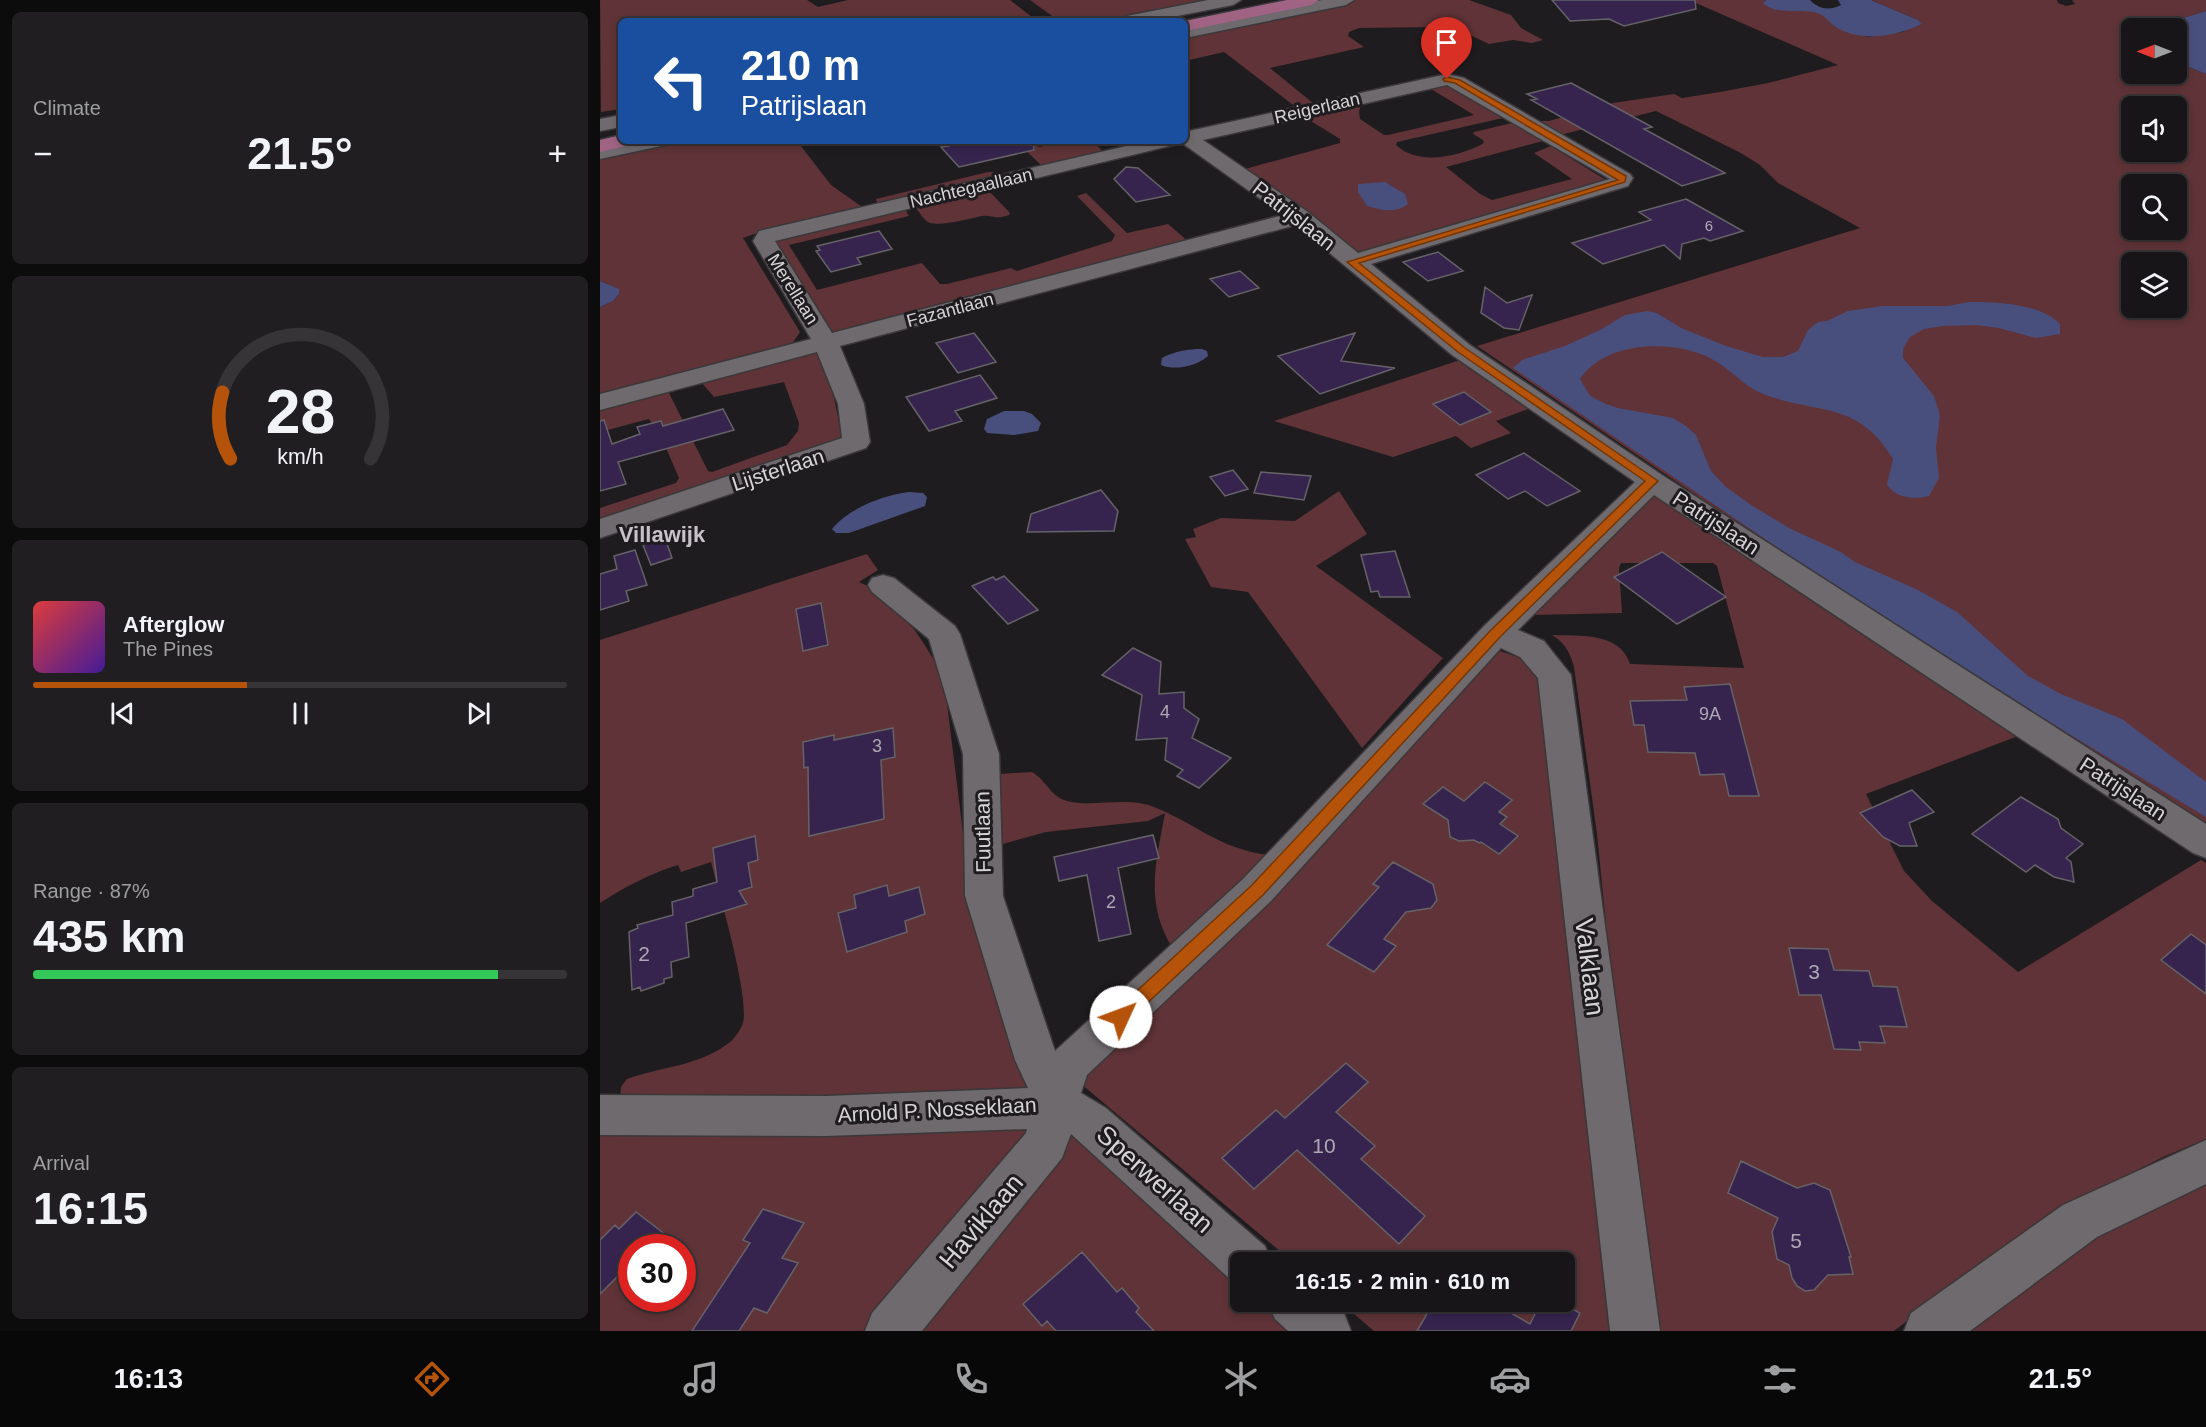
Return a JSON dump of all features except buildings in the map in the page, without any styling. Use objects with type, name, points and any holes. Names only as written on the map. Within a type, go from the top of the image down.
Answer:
[{"type":"main road","points":[[1178,18],[1269,0]]},
{"type":"main road","points":[[1188,25],[1311,0]]},
{"type":"main road","points":[[600,134],[618,131]]},
{"type":"main road","points":[[600,146],[618,142]]},
{"type":"street","points":[[1142,18],[1233,0]]},
{"type":"street","points":[[1188,32],[1346,0]]},
{"type":"street","name":"Reigerlaan","points":[[1188,137],[1447,79],[1458,82],[1623,178],[1621,182],[1352,262]]},
{"type":"street","points":[[600,125],[618,122]]},
{"type":"street","name":"Patrijslaan","points":[[1188,141],[1300,217],[1461,350],[1652,481],[2206,843]]},
{"type":"street","points":[[600,153],[644,144]]},
{"type":"street","name":"Nachtegaallaan","points":[[768,236],[1158,144]]},
{"type":"street","name":"Fazantlaan","points":[[600,402],[1300,217]]},
{"type":"street","name":"Merellaan","points":[[768,236],[764,241],[826,343]]},
{"type":"street","name":"Lijsterlaan","points":[[600,529],[836,451],[856,442],[851,404],[826,343]]},
{"type":"street","name":"Arnold P. Nosseklaan","points":[[600,1116],[826,1116],[1020,1110],[1056,1102],[1070,1064],[1257,890],[1496,633],[1652,481]]},
{"type":"street","name":"Fuutlaan","points":[[883,585],[944,634],[981,754],[984,896],[1036,1060],[1056,1102]]},
{"type":"street","name":"Valklaan","points":[[1496,633],[1532,649],[1554,675],[1635,1331]]},
{"type":"street","name":"Sperwerlaan","points":[[1056,1102],[1090,1122],[1236,1252]]},
{"type":"street","name":"Haviklaan","points":[[890,1331],[1046,1143],[1056,1102]]},
{"type":"street","points":[[1929,1331],[2080,1221],[2206,1161]]},
{"type":"street","points":[[1304,1312],[1326,1331]]},
{"type":"shaded area","points":[[600,0],[807,0],[818,7],[848,0],[1010,0],[1033,18],[618,18],[618,109],[601,112]]},
{"type":"shaded area","points":[[1030,0],[1206,0],[1117,18],[1055,18]]},
{"type":"shaded area","points":[[1356,0],[1469,0],[1511,15],[1521,28],[1543,40],[1532,43],[1513,40],[1489,44],[1457,29],[1359,28],[1349,32],[1348,36],[1364,47],[1270,68],[1314,104],[1297,108],[1224,52],[1188,60],[1188,34]]},
{"type":"shaded area","points":[[1689,0],[1766,0],[1764,1],[1771,8],[1806,10],[1823,14],[1830,22],[1867,37],[1902,32],[1922,24],[1918,20],[1871,0],[2057,0],[2058,3],[2066,6],[2075,4],[2072,0],[2206,0],[2206,11],[2183,18],[2121,18],[2121,84],[2187,84],[2187,66],[2206,74],[2206,824],[1715,508],[1477,346],[1860,228],[1778,183],[1760,165],[1741,153],[1656,111],[1552,137],[1526,121],[1549,121],[1613,103],[1674,94],[1682,98],[1768,83],[1838,65]]},
{"type":"shaded area","points":[[1443,83],[1503,118],[1397,142],[1396,145],[1405,152],[1416,156],[1439,157],[1463,152],[1484,143],[1473,134],[1474,132],[1512,123],[1543,141],[1446,167],[1480,194],[1492,200],[1572,179],[1534,153],[1551,146],[1609,182],[1359,253],[1245,169],[1340,143],[1340,139],[1301,115],[1362,101],[1360,119],[1384,135],[1388,135],[1474,115],[1426,86]]},
{"type":"shaded area","points":[[658,144],[799,144],[831,185],[865,209],[760,232],[743,238],[800,332],[792,344],[774,351],[600,396],[600,307],[613,301],[619,294],[618,289],[600,281],[600,156]]},
{"type":"shaded area","points":[[1019,144],[1035,144],[1039,147],[1054,144],[1095,144],[1105,153],[1043,167]]},
{"type":"shaded area","points":[[994,172],[1000,178],[878,206],[876,199]]},
{"type":"shaded area","points":[[987,189],[1010,213],[1009,215],[982,216],[936,224],[926,220],[914,206]]},
{"type":"shaded area","points":[[1086,193],[1127,233],[1168,224],[1189,242],[842,333],[829,332],[770,239],[904,208],[909,216],[789,245],[817,290],[922,263],[940,284],[947,284],[1011,268],[1017,271],[1112,241],[1115,235],[1077,196]]},
{"type":"shaded area","points":[[818,353],[828,371],[843,440],[600,523],[600,508],[676,483],[679,478],[663,441],[649,419],[600,432],[600,409],[668,391],[708,471],[712,472],[787,445],[798,431],[799,423],[784,382],[714,397],[701,382]]},
{"type":"shaded area","points":[[1460,360],[1531,408],[1496,421],[1511,433],[1471,448],[1456,436],[1393,457],[1274,421]]},
{"type":"shaded area","points":[[1339,491],[1367,534],[1316,566],[1443,658],[1362,748],[1248,592],[1211,587],[1185,539],[1196,537],[1193,529],[1221,518],[1295,521]]},
{"type":"shaded area","points":[[1650,494],[1658,494],[2018,736],[1866,794],[1904,871],[1932,901],[2018,972],[2201,860],[2206,863],[2206,1139],[2163,1157],[2060,1209],[2006,1245],[1894,1331],[1656,1331],[1614,1006],[1597,834],[1574,667],[1566,648],[1552,635],[1586,636],[1608,641],[1618,646],[1630,664],[1744,668],[1717,566],[1713,563],[1621,563],[1619,568],[1622,613],[1533,615],[1637,503]]},
{"type":"shaded area","points":[[867,554],[878,570],[859,582],[873,589],[898,610],[929,651],[944,679],[963,833],[998,985],[1029,1088],[1027,1092],[620,1103],[621,1087],[627,1079],[691,1062],[729,1043],[742,1026],[744,1010],[733,944],[711,862],[681,872],[678,865],[667,869],[638,881],[600,903],[600,640]]},
{"type":"shaded area","points":[[1497,650],[1527,660],[1542,684],[1619,1331],[1374,1331],[1352,1312],[1575,1312],[1575,1252],[1281,1252],[1074,1078]]},
{"type":"shaded area","points":[[1032,772],[1061,799],[1078,803],[1133,802],[1143,804],[1169,814],[1222,842],[1251,852],[1269,855],[1173,949],[1164,932],[1155,899],[1156,866],[1165,813],[1148,821],[1046,832],[1003,844],[997,815],[999,774]]},
{"type":"shaded area","points":[[1038,1125],[873,1331],[600,1331],[600,1135]]},
{"type":"shaded area","points":[[1072,1133],[1230,1271],[1230,1312],[1277,1312],[1299,1331],[908,1331]]},
{"type":"shaded area","points":[[2206,1178],[2206,1331],[1947,1331],[2069,1243]]},
{"type":"water","points":[[1766,0],[1810,0],[1820,7],[1828,8],[1841,5],[1838,0],[1871,0],[1918,20],[1922,24],[1902,32],[1879,36],[1856,35],[1836,27],[1817,13],[1773,9],[1763,3]]},
{"type":"water","points":[[2206,11],[2206,74],[2187,66],[2187,18],[2183,18]]},
{"type":"water","points":[[1385,182],[1405,194],[1408,204],[1393,210],[1367,206],[1358,192],[1358,184]]},
{"type":"water","points":[[600,281],[619,289],[619,294],[613,301],[600,307]]},
{"type":"water","points":[[1969,302],[1992,302],[2030,308],[2051,317],[2060,324],[2060,334],[2036,338],[1999,328],[1976,325],[1924,329],[1910,337],[1903,349],[1903,358],[1934,396],[1940,415],[1936,448],[1939,478],[1929,496],[1905,497],[1890,489],[1887,484],[1893,459],[1880,440],[1866,427],[1836,412],[1763,394],[1717,362],[1695,352],[1659,346],[1622,351],[1591,366],[1580,379],[1590,396],[1606,404],[1673,418],[1686,426],[1696,435],[1711,471],[1726,487],[1751,505],[1791,529],[1841,552],[1855,562],[1918,590],[1957,612],[2028,676],[2061,694],[2122,719],[2206,782],[2206,817],[1852,598],[1513,368],[1522,360],[1565,346],[1600,330],[1625,315],[1647,311],[1657,313],[1681,328],[1726,346],[1763,357],[1783,357],[1798,351],[1808,330],[1818,322],[1827,321],[1848,311],[1882,306],[1948,306]]},
{"type":"water","points":[[1202,349],[1207,351],[1208,356],[1192,365],[1173,368],[1161,365],[1162,358],[1172,354]]},
{"type":"water","points":[[1004,411],[1024,411],[1032,414],[1041,423],[1038,431],[1014,435],[987,433],[984,429],[987,419]]},
{"type":"water","points":[[909,492],[923,493],[927,497],[925,506],[849,533],[836,533],[832,529],[857,509],[889,496]]},
{"type":"district","name":"Villawijk","points":[[662,534]]},
{"type":"route","points":[[1121,1017],[1257,890],[1496,633],[1652,481],[1461,350],[1352,262],[1621,182],[1623,178],[1458,82],[1447,79]]}]
